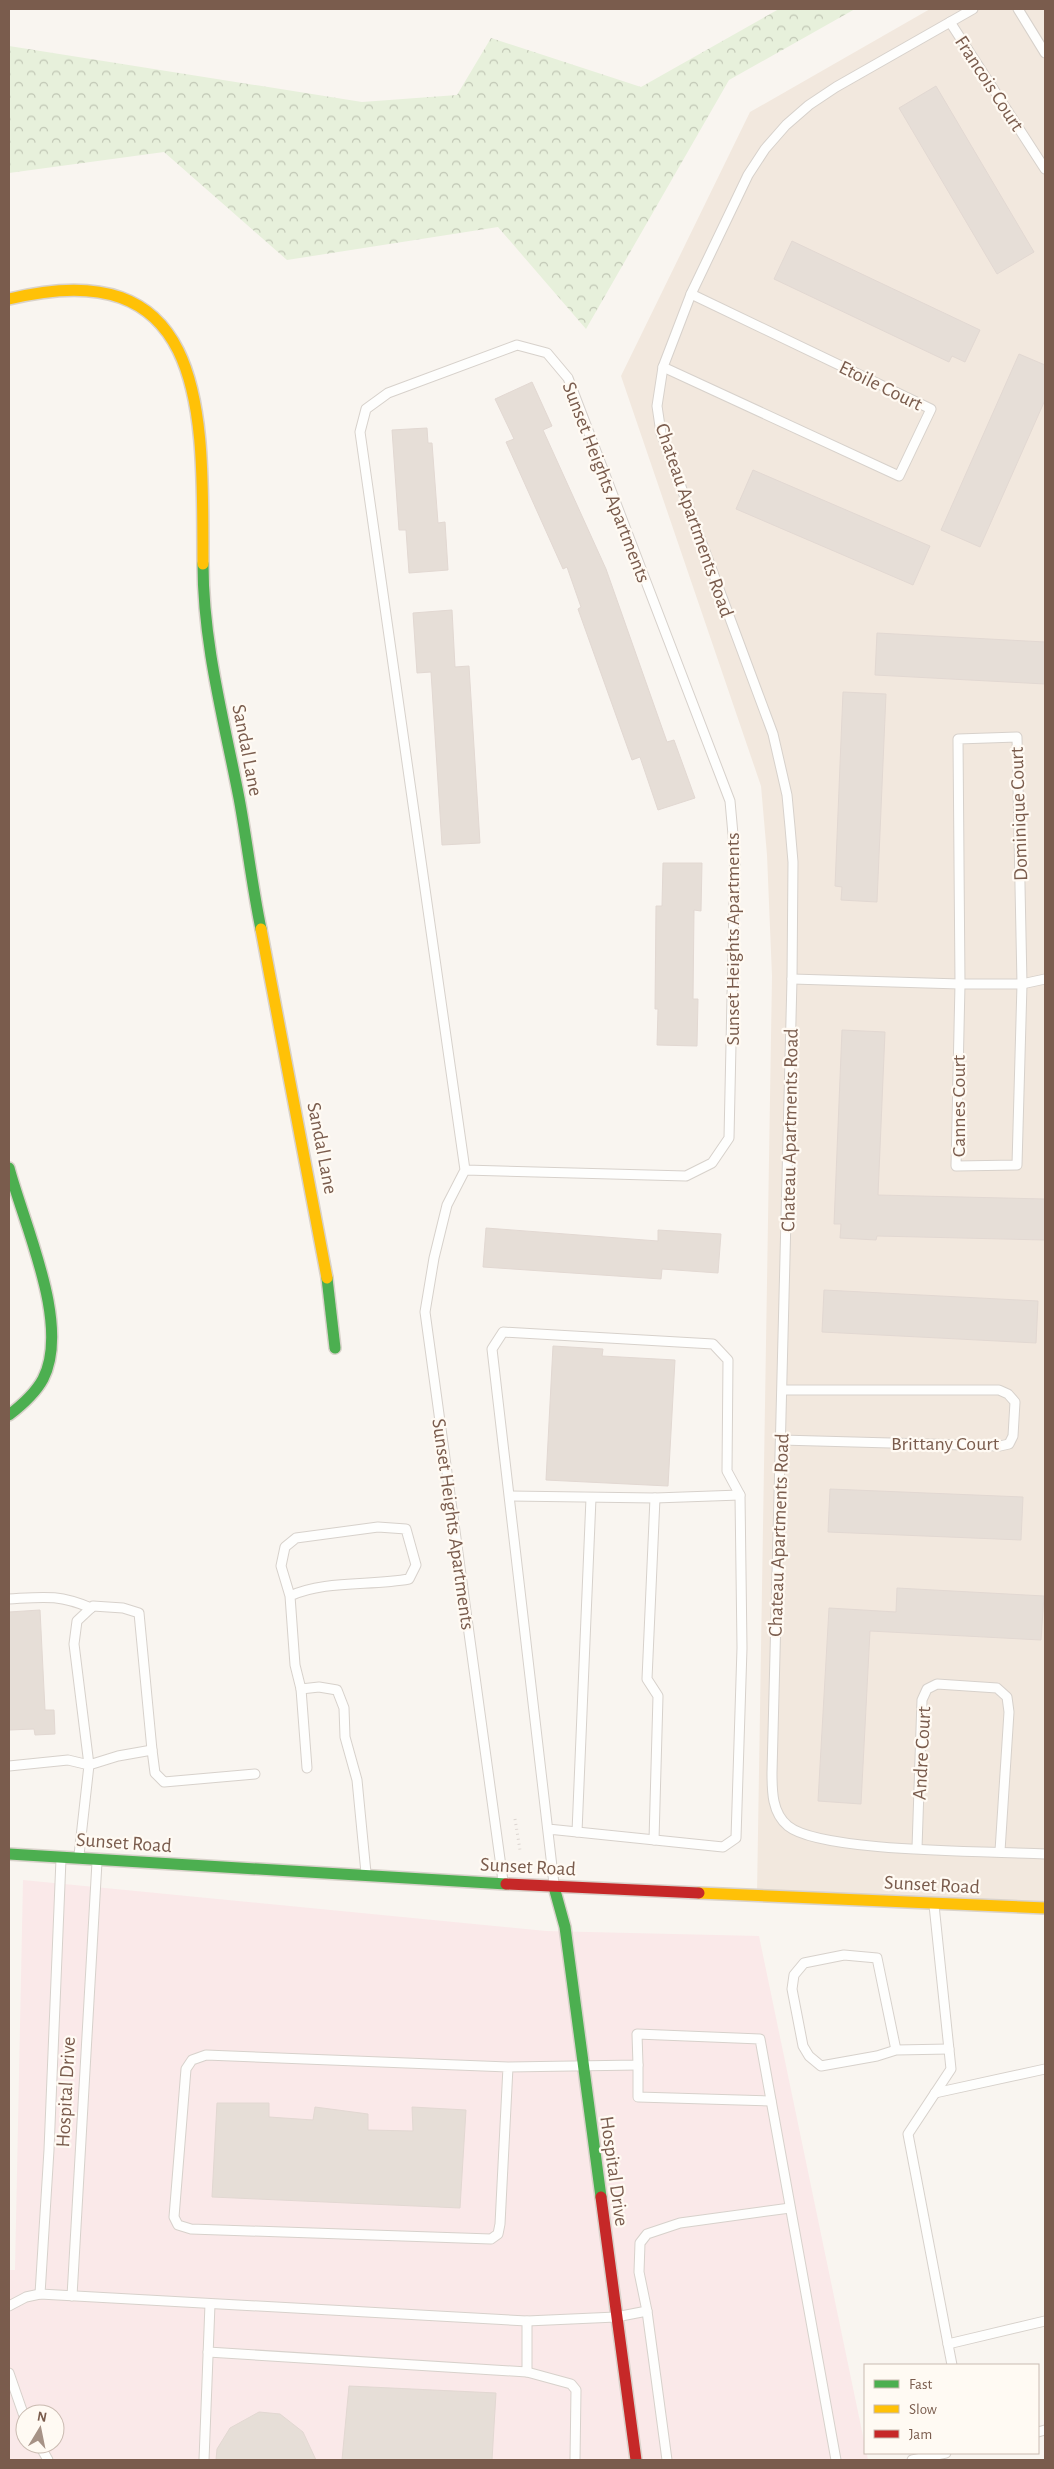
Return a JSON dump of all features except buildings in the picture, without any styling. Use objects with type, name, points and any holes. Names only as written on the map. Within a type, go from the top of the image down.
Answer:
[{"type":"street","name":"Sandal Lane","points":[[9,299],[69,288],[91,288],[113,293],[151,314],[166,329],[186,367],[197,412],[202,465],[202,583],[209,644],[240,802],[267,964],[321,1240],[332,1307],[336,1348]]},
{"type":"street","points":[[9,1168],[51,1306],[54,1334],[50,1362],[39,1388],[21,1407],[9,1415]]},
{"type":"street","name":"Sunset Road","points":[[9,1854],[554,1887],[1045,1908]]},
{"type":"street","name":"Hospital Drive","points":[[554,1887],[565,1927],[582,2067],[636,2460]]},
{"type":"lane","name":"Chateau Apartments Road","points":[[973,9],[836,87],[809,105],[786,125],[765,149],[748,175],[691,294],[663,367],[657,406],[661,434],[773,734],[787,795],[793,862],[783,1390],[772,1794],[777,1810],[787,1825],[801,1834],[818,1839],[917,1848],[1045,1854]]},
{"type":"lane","points":[[1018,9],[1045,53]]},
{"type":"lane","name":"Francois Court","points":[[950,22],[1045,169]]},
{"type":"lane","name":"Etoile Court","points":[[663,367],[899,476],[931,409],[691,294]]},
{"type":"lane","name":"Sunset Heights Apartments","points":[[465,1170],[686,1176],[712,1163],[729,1138],[735,857],[730,802],[568,378],[547,353],[517,346],[388,393],[366,409],[360,432],[465,1170],[447,1206],[434,1258],[425,1312],[503,1884]]},
{"type":"lane","name":"Dominique Court","points":[[960,984],[958,738],[1017,737],[1022,984]]},
{"type":"lane","points":[[792,979],[960,984],[1022,984],[1045,979]]},
{"type":"lane","name":"Cannes Court","points":[[960,984],[956,1166],[1017,1165],[1022,984]]},
{"type":"lane","points":[[548,1829],[723,1847],[736,1838],[742,1648],[740,1496],[727,1471],[728,1360],[713,1344],[503,1332],[492,1349],[554,1887]]},
{"type":"lane","name":"Brittany Court","points":[[781,1440],[1000,1446],[1009,1444],[1013,1436],[1015,1402],[1008,1394],[999,1390],[783,1390]]},
{"type":"lane","points":[[510,1496],[591,1498],[740,1496]]},
{"type":"lane","points":[[577,1832],[591,1498]]},
{"type":"lane","points":[[654,1840],[658,1696],[647,1679],[655,1498]]},
{"type":"lane","points":[[290,1596],[304,1589],[388,1583],[409,1578],[416,1565],[406,1529],[378,1526],[296,1538],[285,1547],[281,1566],[290,1596],[306,1768]]},
{"type":"lane","points":[[9,1599],[48,1596],[68,1598],[91,1608],[122,1608],[139,1613],[155,1773],[164,1782],[255,1774]]},
{"type":"lane","points":[[79,1858],[89,1764],[74,1644],[77,1621],[91,1608]]},
{"type":"lane","name":"Andre Court","points":[[917,1848],[922,1700],[928,1689],[937,1684],[997,1688],[1007,1697],[1009,1712],[1000,1851]]},
{"type":"lane","points":[[300,1689],[320,1687],[337,1690],[344,1708],[345,1737],[357,1780],[367,1875]]},
{"type":"lane","points":[[9,1766],[68,1760],[89,1764],[118,1756],[152,1750]]},
{"type":"lane","name":"Hospital Drive","points":[[40,2294],[49,2150],[61,1856]]},
{"type":"lane","name":"Hospital Drive","points":[[72,2296],[97,1859]]},
{"type":"lane","points":[[934,1903],[951,2069],[908,2134],[952,2364]]},
{"type":"lane","points":[[896,2050],[877,1958],[844,1955],[804,1963],[794,1975],[792,1989],[803,2046],[809,2056],[821,2066],[877,2056],[896,2050],[949,2049]]},
{"type":"lane","points":[[771,2101],[638,2097],[637,2034],[760,2039],[836,2460]]},
{"type":"lane","points":[[508,2067],[500,2224],[498,2234],[491,2239],[191,2229],[178,2225],[174,2216],[186,2069],[192,2060],[206,2055],[508,2067],[638,2065]]},
{"type":"lane","points":[[935,2093],[1045,2069]]},
{"type":"lane","points":[[667,2460],[647,2311],[639,2272],[640,2243],[647,2234],[680,2223],[790,2208]]},
{"type":"lane","points":[[9,2306],[26,2297],[40,2294],[526,2321],[616,2317],[647,2311]]},
{"type":"lane","points":[[204,2460],[210,2304]]},
{"type":"lane","points":[[526,2321],[527,2372]]},
{"type":"lane","points":[[948,2344],[1045,2321]]},
{"type":"lane","points":[[208,2352],[527,2372],[571,2384],[576,2390],[575,2460]]},
{"type":"lane","points":[[9,2374],[20,2404]]},
{"type":"lane","points":[[912,2460],[941,2454]]},
{"type":"path","points":[[515,1819],[520,1850]]},
{"type":"shaded area","points":[[930,9],[1045,9],[1045,1908],[757,1894],[772,976],[767,855],[761,786],[621,376],[750,112]]},
{"type":"shaded area","points":[[23,1880],[546,1931],[759,1936],[864,2441],[864,2454],[867,2454],[868,2460],[9,2460],[9,2270],[15,2270]]},
{"type":"green space","points":[[779,9],[855,9],[729,80],[586,329],[498,227],[287,260],[164,152],[9,173],[9,46],[362,102],[457,95],[491,38],[641,87]]},
{"type":"traffic: fast","points":[[203,564],[210,653],[239,798],[261,929]]},
{"type":"traffic: fast","points":[[9,1168],[42,1275],[49,1304],[52,1331],[50,1357],[43,1379],[32,1394],[9,1415]]},
{"type":"traffic: fast","points":[[327,1278],[335,1348]]},
{"type":"traffic: fast","points":[[9,1854],[506,1884]]},
{"type":"traffic: fast","points":[[554,1887],[565,1927],[601,2197]]},
{"type":"traffic: slow","points":[[9,299],[76,290],[125,299],[160,323],[182,359],[195,404],[201,455],[203,564]]},
{"type":"traffic: slow","points":[[261,929],[327,1278]]},
{"type":"traffic: slow","points":[[699,1893],[1045,1908]]},
{"type":"traffic: jam","points":[[506,1884],[699,1893]]},
{"type":"traffic: jam","points":[[601,2197],[636,2460]]}]
